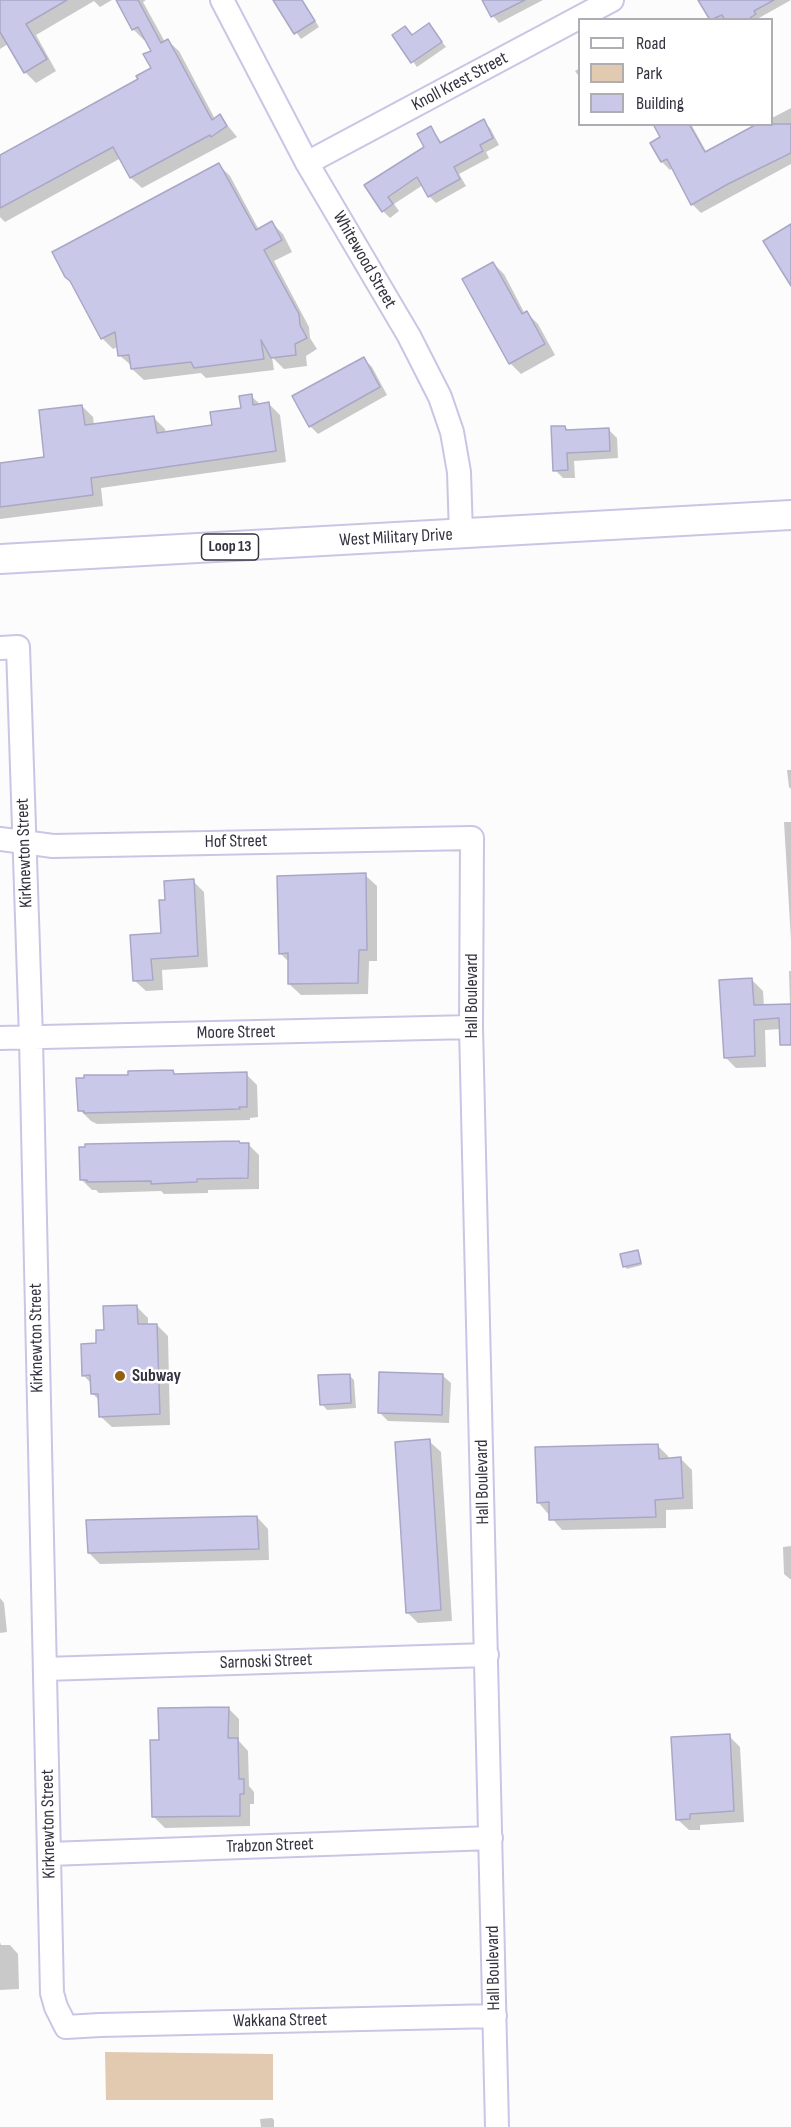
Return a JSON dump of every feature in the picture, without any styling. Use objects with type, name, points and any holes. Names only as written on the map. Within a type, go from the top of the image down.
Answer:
[{"type":"main road","name":"West Military Drive","points":[[0,559],[791,515]]},
{"type":"street","name":"Whitewood Street","points":[[222,0],[308,163],[409,336],[440,397],[452,432],[459,472],[461,534]]},
{"type":"street","name":"Knoll Krest Street","points":[[578,18],[612,0]]},
{"type":"street","name":"Knoll Krest Street","points":[[308,163],[578,18]]},
{"type":"street","name":"Kirknewton Street","points":[[9,647],[24,841],[31,1038],[52,1993],[66,2027]]},
{"type":"street","name":"Hof Street","points":[[0,839],[53,846],[472,837]]},
{"type":"street","name":"Hall Boulevard","points":[[472,837],[471,1027],[497,2127]]},
{"type":"street","name":"Moore Street","points":[[0,1038],[471,1027]]},
{"type":"street","name":"Sarnoski Street","points":[[45,1669],[487,1655]]},
{"type":"street","name":"Trabzon Street","points":[[49,1854],[491,1838]]},
{"type":"street","name":"Wakkana Street","points":[[66,2027],[495,2016]]},
{"type":"green space","points":[[105,2052],[273,2054],[273,2100],[106,2100]]},
{"type":"building","points":[[0,0],[67,0],[26,24],[47,59],[24,73],[0,32]]},
{"type":"building","points":[[116,0],[138,0],[161,43],[168,39],[212,120],[220,114],[227,126],[211,137],[210,135],[130,178],[113,147],[0,208],[0,155],[138,79],[136,76],[151,68],[143,54],[151,51],[138,27],[132,30]]},
{"type":"building","points":[[273,0],[302,0],[315,21],[294,34]]},
{"type":"building","points":[[482,0],[525,0],[491,17]]},
{"type":"building","points":[[698,0],[774,0],[754,11],[756,14],[750,18],[724,18],[722,15],[709,18]]},
{"type":"building","points":[[429,23],[442,42],[411,63],[392,35],[405,26],[412,35]]},
{"type":"building","points":[[484,119],[493,138],[480,145],[483,151],[454,167],[460,179],[428,197],[417,177],[388,197],[393,204],[382,212],[364,185],[424,147],[417,134],[431,126],[440,143]]},
{"type":"building","points":[[791,124],[791,153],[691,205],[667,159],[661,162],[650,143],[660,137],[654,126],[690,126],[705,152],[753,126]]},
{"type":"building","points":[[219,163],[256,230],[272,221],[282,240],[264,250],[299,314],[300,325],[307,338],[295,344],[296,355],[271,358],[261,340],[264,359],[194,368],[191,362],[131,369],[129,355],[118,356],[115,332],[101,339],[52,252]]},
{"type":"building","points":[[791,224],[791,286],[763,241]]},
{"type":"building","points":[[493,262],[522,314],[527,311],[545,344],[509,364],[462,279]]},
{"type":"building","points":[[364,357],[380,387],[309,427],[292,396]]},
{"type":"building","points":[[252,394],[253,405],[269,402],[276,451],[91,478],[93,495],[0,507],[0,463],[44,457],[39,410],[82,405],[85,425],[154,416],[157,433],[212,425],[210,412],[241,408],[239,396]]},
{"type":"building","points":[[551,426],[565,426],[566,430],[609,428],[610,451],[567,453],[568,470],[553,471]]},
{"type":"building","points":[[366,873],[367,950],[359,950],[358,983],[288,984],[288,953],[279,954],[277,876]]},
{"type":"building","points":[[194,879],[198,956],[151,959],[153,980],[133,981],[130,935],[161,933],[159,900],[165,900],[164,881]]},
{"type":"building","points":[[752,978],[754,1005],[791,1004],[791,1045],[780,1045],[779,1018],[754,1020],[755,1056],[724,1058],[719,980]]},
{"type":"building","points":[[173,1070],[174,1074],[247,1072],[247,1107],[172,1111],[84,1113],[84,1111],[78,1111],[76,1078],[84,1078],[84,1075],[128,1075],[128,1071]]},
{"type":"building","points":[[239,1141],[249,1143],[248,1178],[197,1179],[197,1182],[151,1184],[151,1181],[87,1182],[87,1180],[80,1180],[79,1147],[85,1147],[85,1144]]},
{"type":"building","points":[[638,1250],[641,1263],[623,1267],[620,1254]]},
{"type":"building","points":[[137,1305],[138,1324],[157,1324],[160,1414],[99,1417],[98,1394],[91,1394],[90,1375],[82,1376],[81,1344],[96,1343],[96,1330],[104,1330],[103,1306]]},
{"type":"building","points":[[379,1372],[443,1374],[442,1415],[378,1413]]},
{"type":"building","points":[[350,1374],[351,1403],[320,1405],[318,1375]]},
{"type":"building","points":[[430,1439],[441,1610],[406,1613],[395,1442]]},
{"type":"building","points":[[658,1444],[659,1459],[681,1457],[683,1498],[655,1500],[656,1517],[549,1520],[549,1502],[537,1503],[535,1447]]},
{"type":"building","points":[[257,1516],[259,1549],[88,1553],[86,1520]]},
{"type":"building","points":[[229,1707],[228,1738],[238,1738],[239,1779],[244,1779],[244,1794],[240,1794],[240,1816],[152,1817],[150,1740],[159,1740],[158,1708]]},
{"type":"building","points":[[730,1734],[734,1811],[690,1814],[690,1819],[676,1820],[671,1737]]},
{"type":"place","name":"Subway","points":[[120,1376]]}]
